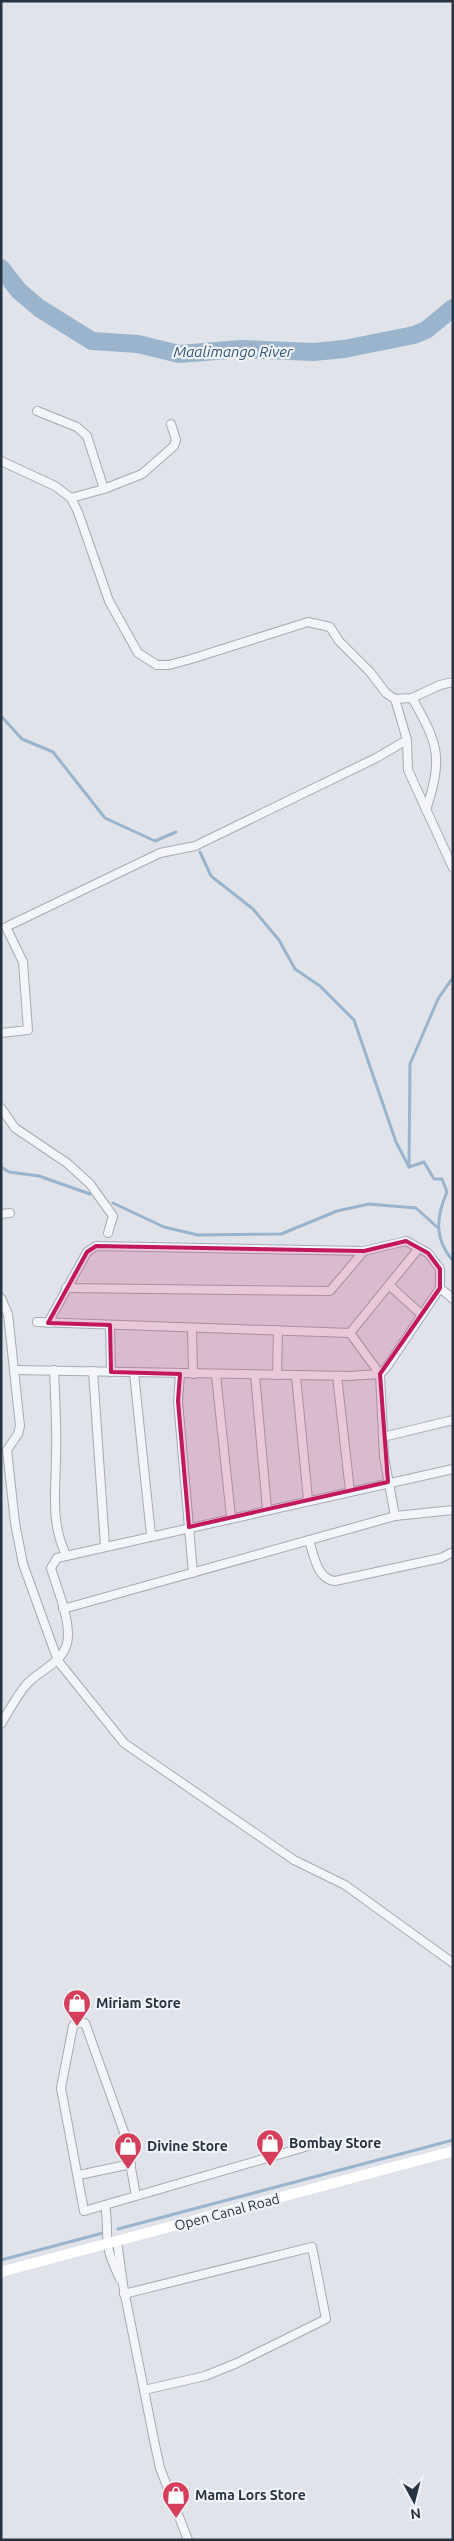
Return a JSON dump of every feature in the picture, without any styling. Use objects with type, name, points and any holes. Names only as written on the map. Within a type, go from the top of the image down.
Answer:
[{"type":"street","points":[[37,411],[77,427],[87,436],[104,489]]},
{"type":"street","points":[[71,498],[104,489],[142,474],[174,446],[176,440],[171,424]]},
{"type":"street","points":[[1,461],[55,486],[71,498],[78,512],[109,601],[138,653],[157,665],[170,665],[308,622],[330,626],[338,642],[370,672],[386,693],[395,699],[412,698],[440,685],[453,682]]},
{"type":"street","points":[[412,698],[434,738],[437,752],[434,786],[426,810]]},
{"type":"street","points":[[395,699],[407,740],[408,770],[453,868]]},
{"type":"street","points":[[1,1033],[28,1030],[23,962],[6,927],[160,853],[195,846],[376,758],[407,740]]},
{"type":"street","points":[[1,1108],[15,1128],[67,1163],[90,1184],[113,1216],[108,1233]]},
{"type":"street","points":[[14,1370],[277,1376],[380,1374],[440,1288],[440,1269],[428,1253],[406,1241],[364,1251],[96,1246],[88,1252],[48,1323]]},
{"type":"street","points":[[350,1333],[419,1248]]},
{"type":"street","points":[[66,1288],[330,1291],[364,1251]]},
{"type":"street","points":[[389,1285],[422,1315]]},
{"type":"street","points":[[440,1288],[453,1299]]},
{"type":"street","points":[[1,1298],[8,1314],[20,1426],[18,1434],[8,1445],[7,1455],[15,1523],[23,1564],[58,1661],[83,1695],[124,1743],[294,1860],[344,1884],[453,1963]]},
{"type":"street","points":[[37,1322],[350,1333]]},
{"type":"street","points":[[110,1325],[111,1372]]},
{"type":"street","points":[[192,1328],[193,1374]]},
{"type":"street","points":[[277,1376],[278,1330]]},
{"type":"street","points":[[350,1333],[380,1374],[383,1436],[388,1482],[395,1516]]},
{"type":"street","points":[[54,1370],[56,1453],[54,1514],[57,1535],[66,1554]]},
{"type":"street","points":[[93,1371],[105,1546]]},
{"type":"street","points":[[134,1372],[151,1535]]},
{"type":"street","points":[[180,1374],[178,1401],[189,1527],[189,1552],[193,1573]]},
{"type":"street","points":[[216,1375],[231,1517]]},
{"type":"street","points":[[255,1375],[267,1509]]},
{"type":"street","points":[[296,1376],[308,1500]]},
{"type":"street","points":[[337,1376],[350,1491]]},
{"type":"street","points":[[383,1436],[453,1420]]},
{"type":"street","points":[[1,1724],[28,1683],[58,1661],[68,1637],[63,1609],[51,1568],[57,1558],[66,1554],[453,1469]]},
{"type":"street","points":[[63,1609],[395,1516],[453,1510]]},
{"type":"street","points":[[309,1540],[321,1574],[327,1580],[336,1581],[441,1558],[453,1552]]},
{"type":"street","points":[[136,2196],[125,2135],[85,2023],[76,2022],[73,2026],[61,2088],[79,2175],[84,2211],[105,2205],[136,2196],[322,2142]]},
{"type":"street","name":"Open Canal Road","points":[[1,2272],[453,2151]]},
{"type":"street","points":[[79,2175],[131,2164]]},
{"type":"street","points":[[105,2205],[160,2468],[188,2540]]},
{"type":"street","points":[[123,2289],[312,2247],[326,2319],[237,2363],[205,2376],[144,2390]]},
{"type":"highlighted area","points":[[406,1241],[428,1253],[440,1269],[440,1288],[380,1374],[388,1482],[189,1527],[178,1401],[180,1374],[111,1372],[110,1325],[48,1323],[87,1252],[96,1246],[364,1251]]},
{"type":"waterway","name":"Maalimango River","points":[[1,268],[19,291],[39,308],[92,341],[138,344],[179,354],[241,349],[313,352],[344,349],[414,335],[426,330],[453,308]]},
{"type":"waterway","points":[[1,716],[22,739],[53,752],[105,818],[155,841],[176,832]]},
{"type":"waterway","points":[[200,852],[211,876],[253,909],[279,940],[295,969],[320,986],[354,1020],[396,1142],[409,1167]]},
{"type":"waterway","points":[[453,977],[438,999],[410,1064],[409,1167],[424,1162],[434,1179],[442,1179],[447,1192],[439,1219],[440,1236],[442,1244],[453,1261]]},
{"type":"waterway","points":[[1,1167],[9,1172],[39,1176],[90,1194]]},
{"type":"waterway","points":[[113,1203],[164,1227],[198,1235],[281,1234],[337,1211],[369,1204],[416,1208],[437,1227]]},
{"type":"waterway","points":[[118,2229],[453,2140]]},
{"type":"waterway","points":[[1,2260],[103,2233]]},
{"type":"place","name":"Miriam Store","points":[[77,2027]]},
{"type":"place","name":"Bombay Store","points":[[270,2167]]},
{"type":"place","name":"Divine Store","points":[[128,2170]]},
{"type":"place","name":"Mama Lors Store","points":[[176,2519]]}]
